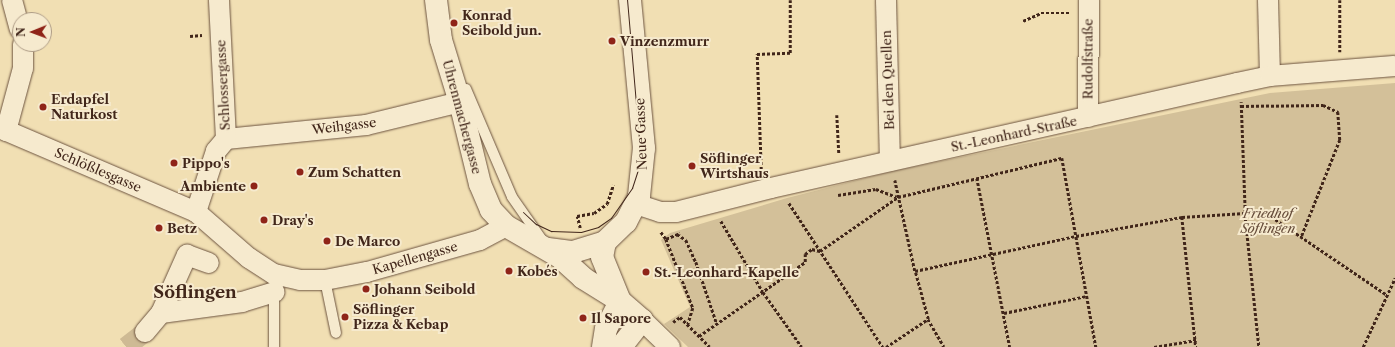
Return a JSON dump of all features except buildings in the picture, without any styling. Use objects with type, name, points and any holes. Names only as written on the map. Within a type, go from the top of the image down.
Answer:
[{"type":"street","points":[[12,0],[15,12]]},
{"type":"street","name":"Schlossergasse","points":[[196,212],[221,145],[219,0]]},
{"type":"street","name":"Uhrenmachergasse","points":[[436,0],[441,40],[460,102],[480,184],[491,210],[506,226]]},
{"type":"street","name":"Neue Gasse","points":[[595,246],[621,229],[636,204],[642,178],[644,148],[630,0]]},
{"type":"street","name":"Bei den Quellen","points":[[886,0],[890,161]]},
{"type":"street","points":[[1268,0],[1270,76]]},
{"type":"street","name":"Rudolfstraße","points":[[1088,118],[1089,6]]},
{"type":"street","points":[[3,130],[23,68],[22,52]]},
{"type":"street","name":"St.-Leonhard-Straße","points":[[636,204],[660,212],[676,212],[762,190],[1088,118],[1237,82],[1270,76],[1395,66]]},
{"type":"street","name":"Weihgasse","points":[[221,145],[366,125],[460,102]]},
{"type":"street","name":"Schlößlesgasse","points":[[3,130],[196,212],[249,258],[274,283]]},
{"type":"street","points":[[506,226],[519,236],[548,249],[562,252],[595,246],[602,257],[620,301],[606,329],[602,347]]},
{"type":"street","name":"Kapellengasse","points":[[274,283],[300,280],[325,280],[367,272],[480,240],[506,226]]},
{"type":"street","points":[[548,249],[584,278],[620,301],[670,347]]},
{"type":"street","points":[[145,332],[161,313],[187,255],[209,263]]},
{"type":"street","points":[[161,313],[242,302],[274,283]]},
{"type":"street","points":[[621,347],[642,320]]},
{"type":"lane","points":[[440,0],[442,23],[452,59],[512,197],[548,249]]},
{"type":"lane","points":[[325,280],[336,333]]},
{"type":"lane","points":[[274,283],[274,347]]},
{"type":"path","points":[[762,190],[757,54],[790,53],[790,0]]},
{"type":"path","points":[[1340,0],[1340,70]]},
{"type":"path","points":[[1023,21],[1041,13],[1089,6]]},
{"type":"path","points":[[1237,82],[1241,106],[1245,213],[1259,347]]},
{"type":"path","points":[[1241,106],[1323,105],[1338,112],[1340,140],[1301,238]]},
{"type":"path","points":[[837,115],[840,172]]},
{"type":"path","points":[[820,252],[898,197],[1062,158],[1096,347]]},
{"type":"path","points":[[890,161],[915,271],[928,319],[944,347]]},
{"type":"path","points":[[977,178],[1010,347]]},
{"type":"path","points":[[595,246],[578,216],[594,212],[607,204],[613,185]]},
{"type":"path","points":[[788,203],[884,347],[928,319]]},
{"type":"path","points":[[915,271],[1076,236],[1182,218],[1263,211],[1387,295]]},
{"type":"path","points":[[1182,218],[1196,347]]},
{"type":"path","points":[[721,220],[763,292],[802,347]]},
{"type":"path","points":[[676,234],[686,240],[717,324]]},
{"type":"path","points":[[666,239],[693,308],[688,324]]},
{"type":"path","points":[[699,336],[805,262],[805,254],[812,248],[820,252]]},
{"type":"path","points":[[1363,347],[1395,278]]},
{"type":"path","points":[[1391,286],[1395,289]]},
{"type":"path","points":[[1004,313],[1087,296]]},
{"type":"path","points":[[680,317],[710,347]]},
{"type":"path","points":[[1154,347],[1196,340]]},
{"type":"green space","name":"Friedhof Söflingen","points":[[1395,83],[1395,347],[688,347],[664,324],[690,307],[661,240],[670,233],[787,198],[893,171],[1270,93]]},
{"type":"tunnel","points":[[126,347],[145,332]]},
{"type":"tram line","points":[[523,212],[536,224],[551,231],[581,232],[598,227],[611,218],[632,188],[638,169],[639,139],[627,0]]},
{"type":"place","name":"Konrad Seibold jun.","points":[[454,23]]},
{"type":"place","name":"Vinzenzmurr","points":[[612,41]]},
{"type":"place","name":"Erdapfel Naturkost","points":[[43,107]]},
{"type":"place","name":"Pippo's","points":[[174,163]]},
{"type":"place","name":"Söflinger Wirtshaus","points":[[692,166]]},
{"type":"place","name":"Zum Schatten","points":[[300,172]]},
{"type":"place","name":"Ambiente","points":[[254,186]]},
{"type":"place","name":"Dray's","points":[[264,220]]},
{"type":"place","name":"Betz","points":[[159,228]]},
{"type":"place","name":"De Marco","points":[[327,241]]},
{"type":"place","name":"Kobés","points":[[509,271]]},
{"type":"place","name":"St.-Leonhard-Kapelle","points":[[646,272]]},
{"type":"place","name":"Johann Seibold","points":[[366,289]]},
{"type":"place","name":"Söflinger Pizza & Kebap","points":[[345,317]]},
{"type":"place","name":"Il Sapore","points":[[583,318]]},
{"type":"district","name":"Söflingen","points":[[195,293]]}]
